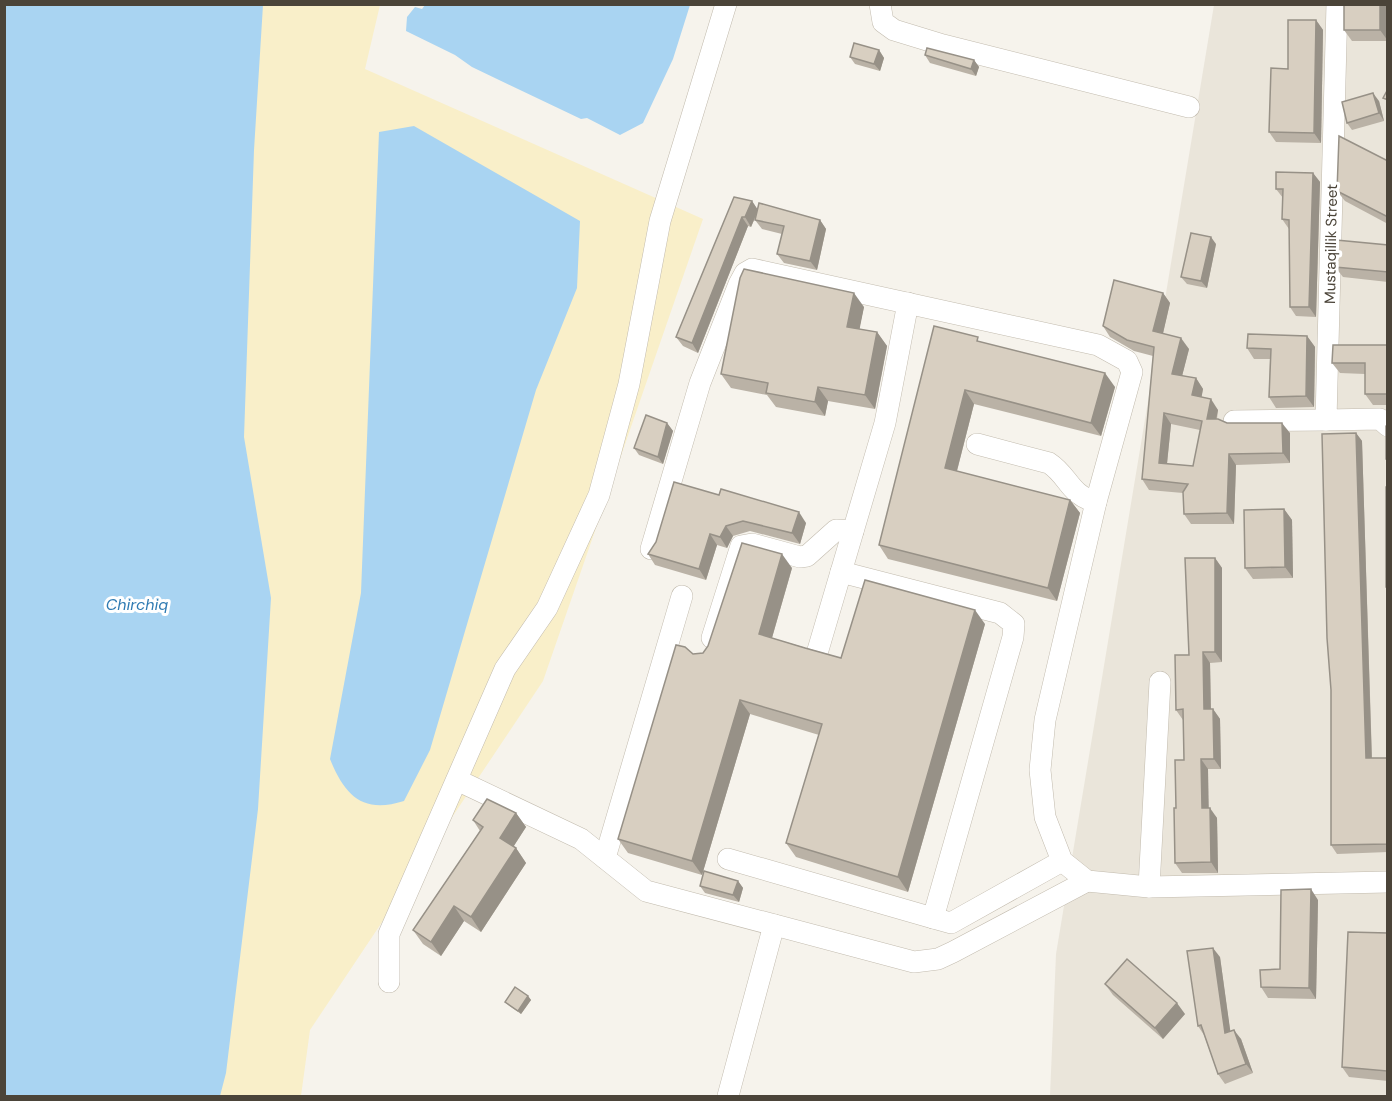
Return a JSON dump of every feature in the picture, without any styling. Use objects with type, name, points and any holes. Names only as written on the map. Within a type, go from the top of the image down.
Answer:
[{"type":"street","points":[[389,982],[389,934],[505,669],[547,608],[599,495],[629,384],[660,221],[726,4]]},
{"type":"street","points":[[880,4],[883,22],[894,30],[943,45],[1189,107]]},
{"type":"street","name":"Mustaqillik Street","points":[[1326,420],[1337,4]]},
{"type":"street","points":[[651,549],[700,383],[745,273],[752,269],[1098,345],[1127,361],[1131,366],[1131,380],[1096,502],[1058,658],[1042,750],[1041,770],[1045,817],[1062,861],[1087,881],[1149,887],[1388,882]]},
{"type":"street","points":[[818,650],[885,423],[908,303]]},
{"type":"street","points":[[1234,421],[1380,419],[1388,426]]},
{"type":"street","points":[[977,444],[1049,463],[1057,468],[1077,494],[1096,502]]},
{"type":"street","points":[[706,657],[741,546],[752,544],[800,557],[807,556],[836,530],[853,531]]},
{"type":"street","points":[[841,573],[1000,613],[1014,624],[1013,637],[933,918]]},
{"type":"street","points":[[605,858],[682,596]]},
{"type":"street","points":[[1149,887],[1160,682]]},
{"type":"street","points":[[457,780],[581,839],[646,891],[914,962],[938,959],[1087,881]]},
{"type":"street","points":[[728,859],[951,923],[1062,861]]},
{"type":"street","points":[[728,1096],[774,925]]},
{"type":"shaded area","points":[[1214,5],[1387,5],[1387,1096],[1050,1096],[1056,954]]},
{"type":"sand","points":[[5,5],[380,5],[365,69],[703,219],[543,681],[310,1030],[301,1096],[5,1096]]},
{"type":"water","name":"Chirchiq","points":[[5,4],[263,5],[254,150],[244,437],[271,598],[258,809],[226,1073],[220,1096],[5,1096]]},
{"type":"water","points":[[425,5],[690,5],[673,59],[643,123],[620,135],[472,67],[455,55],[406,31],[407,17],[415,7],[422,9]]},
{"type":"water","points":[[414,126],[580,221],[577,288],[536,390],[430,750],[404,801],[377,805],[357,799],[349,792],[330,759],[361,593],[379,132]]},
{"type":"building","points":[[1344,4],[1380,4],[1380,30],[1344,30]]},
{"type":"building","points":[[1288,20],[1316,20],[1314,133],[1269,132],[1271,68],[1288,69]]},
{"type":"building","points":[[854,43],[879,50],[874,64],[850,57]]},
{"type":"building","points":[[927,48],[974,60],[971,69],[925,55]]},
{"type":"building","points":[[1388,89],[1388,100],[1383,98]]},
{"type":"building","points":[[1373,93],[1379,113],[1347,123],[1342,102]]},
{"type":"building","points":[[1339,136],[1388,161],[1388,217],[1337,191]]},
{"type":"building","points":[[1276,172],[1313,173],[1309,307],[1290,307],[1289,220],[1282,219],[1283,189],[1276,189]]},
{"type":"building","points":[[734,197],[752,201],[745,217],[742,217],[692,343],[676,337]]},
{"type":"building","points":[[759,203],[820,220],[810,261],[777,254],[784,226],[755,220]]},
{"type":"building","points":[[1191,233],[1211,237],[1201,281],[1181,277]]},
{"type":"building","points":[[1336,240],[1388,245],[1388,272],[1335,267]]},
{"type":"building","points":[[744,269],[854,293],[847,327],[877,332],[865,395],[818,387],[815,402],[766,393],[768,383],[721,374],[740,278]]},
{"type":"building","points":[[1114,280],[1163,293],[1153,331],[1181,338],[1172,374],[1196,378],[1192,395],[1211,399],[1207,419],[1218,419],[1227,423],[1282,423],[1283,453],[1229,454],[1227,513],[1184,514],[1183,492],[1188,484],[1142,479],[1154,347],[1127,340],[1103,326]],"holes":[[[1164,413],[1202,421],[1193,466],[1159,463]]]},
{"type":"building","points":[[934,326],[978,337],[977,341],[1105,373],[1091,423],[965,390],[945,468],[1070,500],[1048,588],[879,545]]},
{"type":"building","points":[[1248,334],[1307,336],[1306,396],[1269,397],[1271,349],[1247,348]]},
{"type":"building","points":[[1333,345],[1388,345],[1388,394],[1365,394],[1365,363],[1332,363]]},
{"type":"building","points":[[646,415],[667,423],[658,457],[634,448]]},
{"type":"building","points":[[1388,424],[1388,459],[1386,459],[1386,426]]},
{"type":"building","points":[[1356,433],[1366,758],[1388,758],[1388,844],[1331,845],[1331,690],[1327,638],[1322,434]]},
{"type":"building","points":[[674,482],[719,495],[721,489],[799,512],[792,533],[743,521],[726,526],[720,537],[710,534],[699,569],[648,554],[656,542]]},
{"type":"building","points":[[1386,487],[1388,487],[1388,587],[1386,587]]},
{"type":"building","points":[[1284,509],[1285,567],[1245,568],[1244,510]]},
{"type":"building","points":[[742,543],[782,554],[759,634],[805,648],[841,658],[865,580],[975,610],[898,877],[786,843],[822,724],[740,700],[692,861],[618,839],[676,645],[685,647],[693,654],[703,653],[708,646]]},
{"type":"building","points":[[1185,558],[1215,558],[1215,652],[1203,652],[1204,709],[1213,709],[1214,759],[1201,759],[1202,808],[1210,808],[1211,862],[1175,863],[1175,760],[1184,760],[1183,709],[1176,710],[1175,655],[1189,655]]},
{"type":"building","points":[[487,799],[516,813],[500,838],[516,848],[471,917],[454,906],[431,942],[413,930],[483,827],[473,820]]},
{"type":"building","points":[[704,871],[738,881],[733,895],[700,886]]},
{"type":"building","points":[[1311,889],[1309,988],[1261,987],[1260,970],[1280,969],[1281,890]]},
{"type":"building","points":[[1348,932],[1388,933],[1387,1071],[1342,1067]]},
{"type":"building","points":[[1213,948],[1225,1033],[1234,1030],[1246,1064],[1218,1074],[1201,1025],[1198,1026],[1187,951]]},
{"type":"building","points":[[1127,959],[1177,1003],[1155,1028],[1105,984]]},
{"type":"building","points":[[515,987],[528,996],[518,1011],[505,1002]]}]
